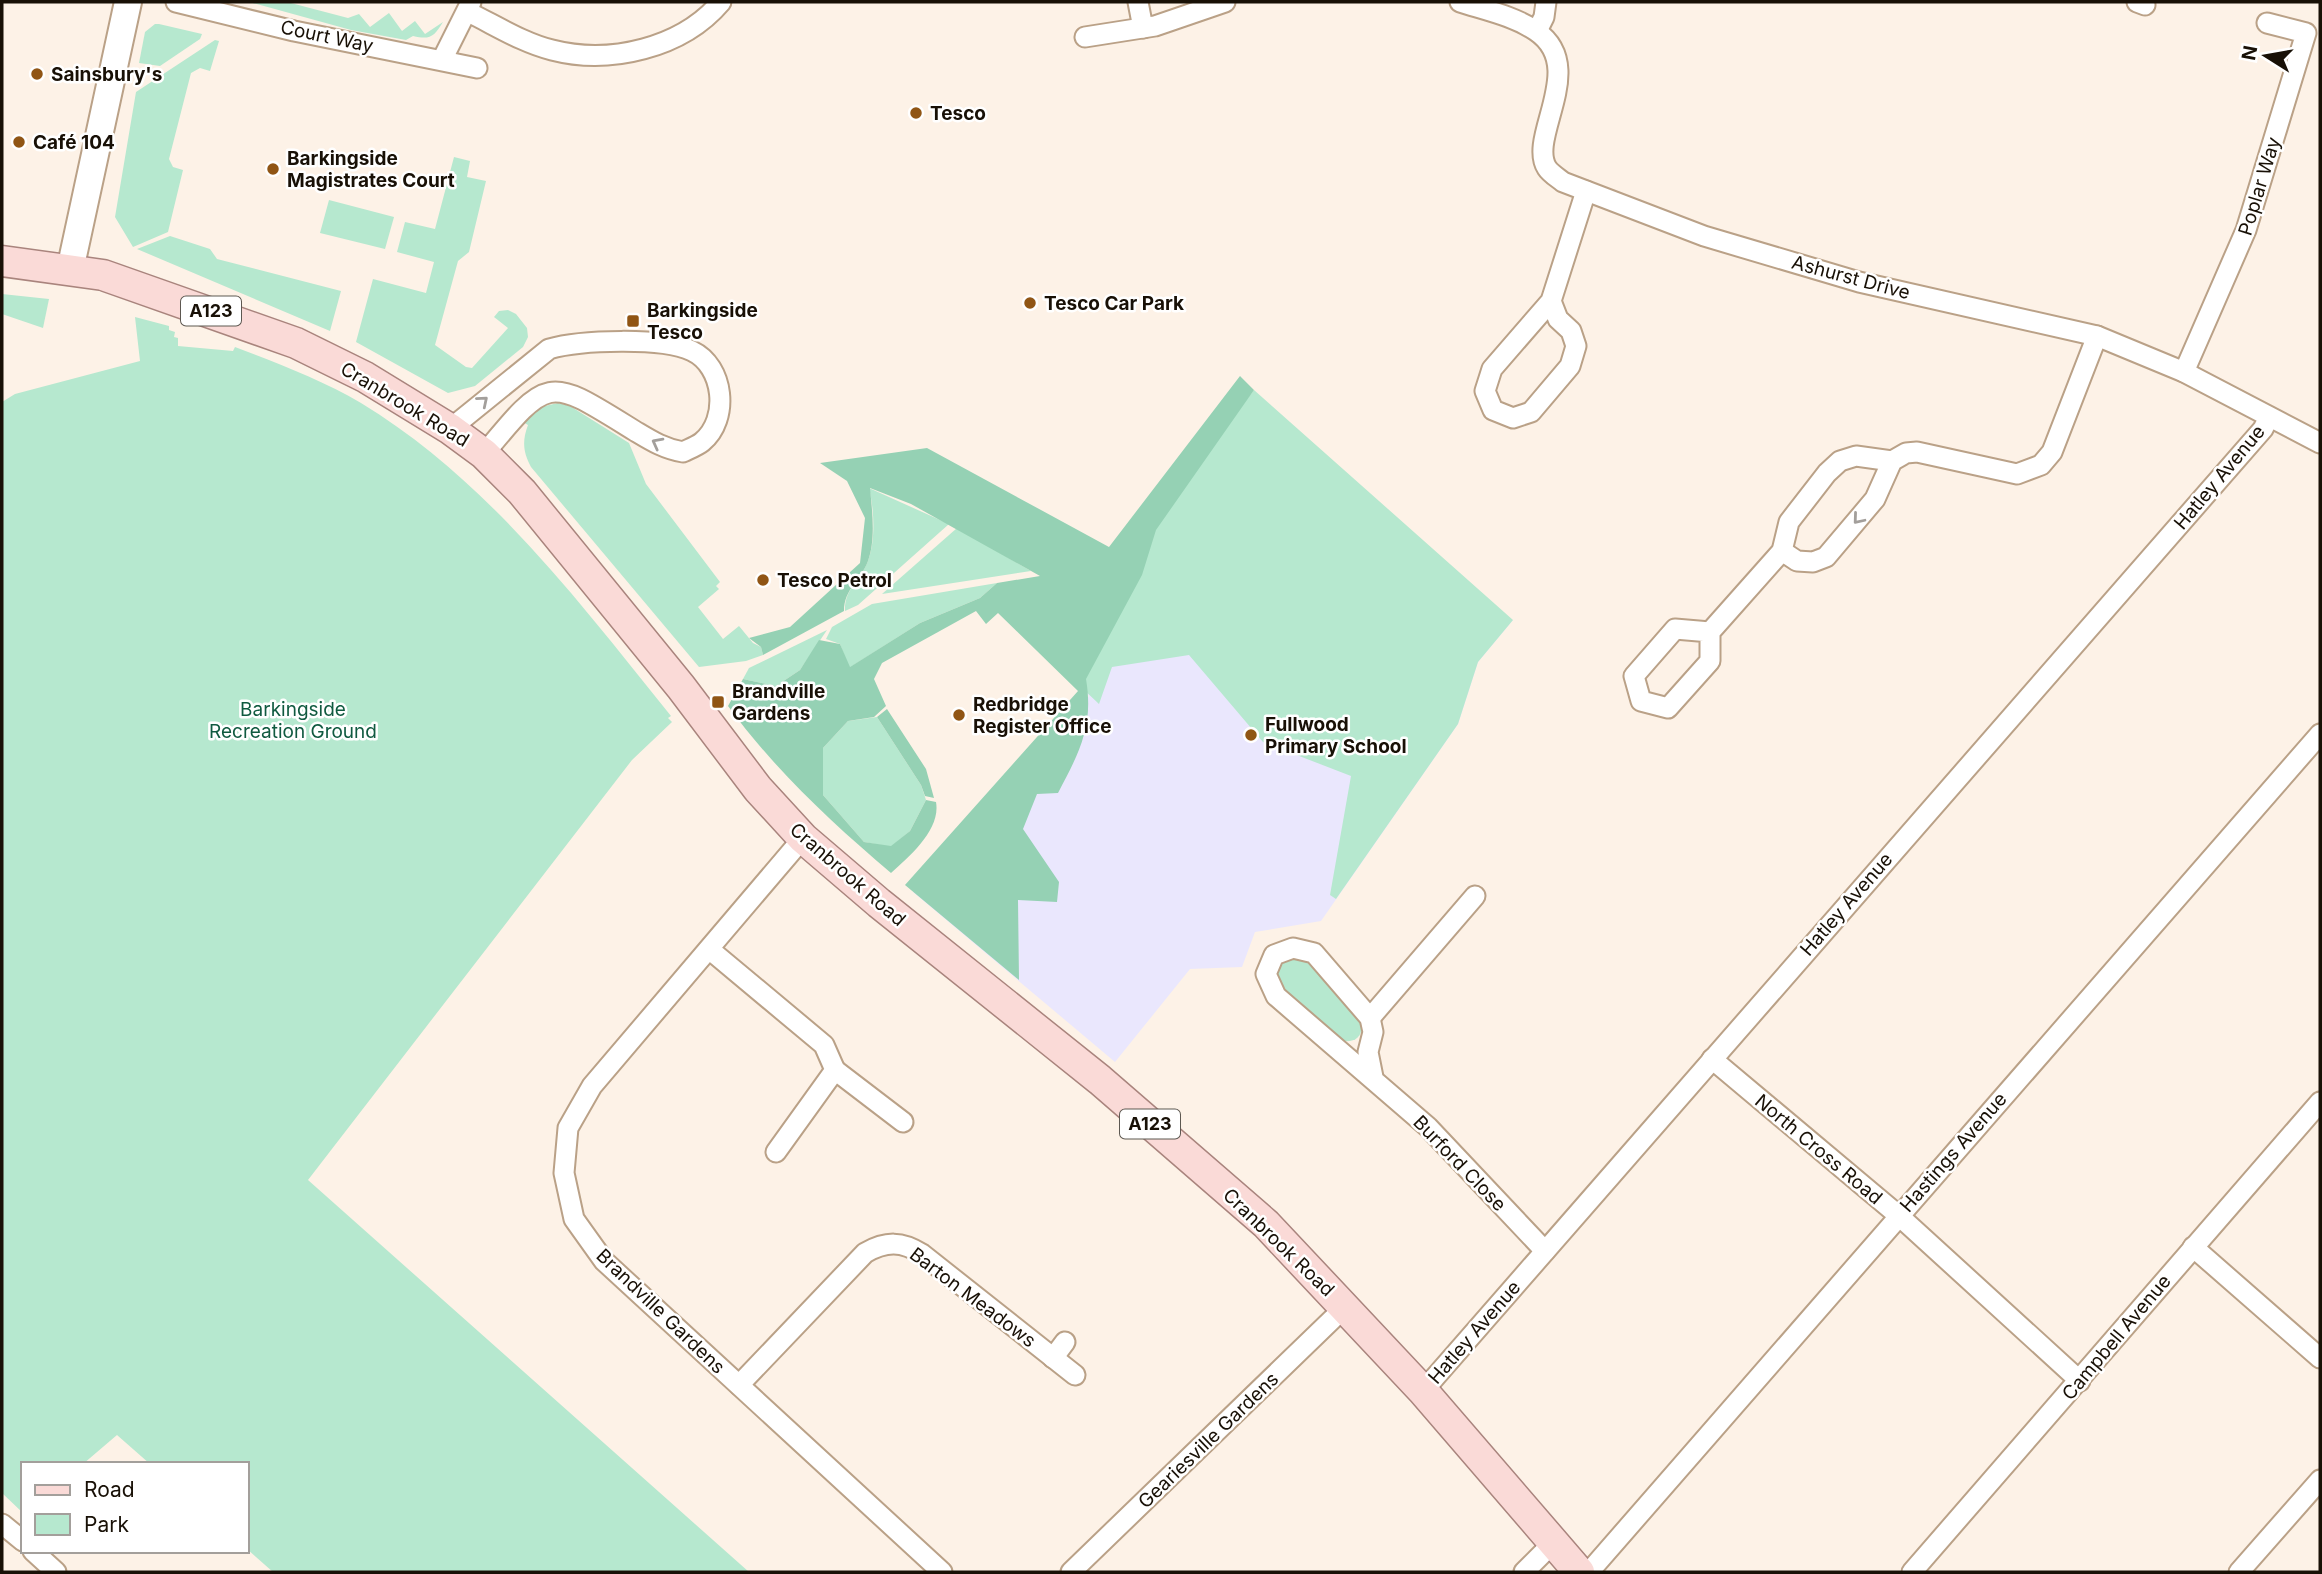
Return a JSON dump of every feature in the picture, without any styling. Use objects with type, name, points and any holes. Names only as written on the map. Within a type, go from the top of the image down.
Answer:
[{"type":"main road","name":"A123","points":[[2,261],[70,270]]},
{"type":"main road","name":"Cranbrook Road","points":[[70,270],[128,283],[296,343],[365,377],[450,429],[484,454],[516,485],[681,687],[758,789],[803,838],[890,912],[1100,1080],[1266,1224],[1423,1391],[1579,1572]]},
{"type":"street","points":[[70,270],[128,2]]},
{"type":"street","name":"Court Way","points":[[176,2],[294,31],[477,68]]},
{"type":"street","points":[[442,60],[470,7],[555,51],[624,55],[669,40],[710,15],[721,2]]},
{"type":"street","points":[[1138,2],[1143,27]]},
{"type":"street","points":[[1085,37],[1143,27],[1208,10],[1225,2]]},
{"type":"street","points":[[1460,2],[1514,20],[1537,31],[1544,17],[1546,2]]},
{"type":"street","name":"Poplar Way","points":[[2183,372],[2246,230],[2306,33],[2267,23]]},
{"type":"street","name":"Ashurst Drive","points":[[1537,31],[1555,56],[1558,82],[1543,156],[1547,168],[1563,182],[1704,236],[1859,282],[2097,336],[2183,372],[2320,443]]},
{"type":"street","points":[[1550,301],[1558,319],[1571,331],[1576,346],[1570,366],[1531,412],[1513,418],[1493,410],[1485,391],[1492,369],[1550,301],[1586,191]]},
{"type":"street","points":[[1782,551],[1797,561],[1813,562],[1826,557],[1875,499],[1892,461],[1906,453],[1917,452],[2017,474],[2041,465],[2052,452],[2097,336]]},
{"type":"street","points":[[450,429],[539,356],[549,349],[568,343],[674,345],[705,359],[715,372],[720,404],[715,424],[702,442],[683,452],[659,445],[578,395],[550,390],[520,410],[484,454]]},
{"type":"street","name":"Hatley Avenue","points":[[1423,1391],[2263,429],[2269,417]]},
{"type":"street","points":[[1710,632],[1675,629],[1633,676],[1641,701],[1668,708],[1710,660],[1710,632],[1782,551],[1789,522],[1840,461],[1856,456],[1892,461]]},
{"type":"street","name":"Hastings Avenue","points":[[1589,1572],[2320,734]]},
{"type":"street","name":"Brandville Gardens","points":[[803,838],[592,1087],[568,1128],[564,1173],[574,1219],[604,1261],[942,1572]]},
{"type":"street","points":[[1373,1077],[1368,1052],[1373,1032],[1370,1018],[1475,896]]},
{"type":"street","name":"Burford Close","points":[[1370,1018],[1314,953],[1293,948],[1274,955],[1266,974],[1276,996],[1429,1127],[1545,1251]]},
{"type":"street","points":[[709,949],[824,1045],[835,1070],[903,1122]]},
{"type":"street","name":"North Cross Road","points":[[1712,1059],[1898,1215],[2080,1381]]},
{"type":"street","points":[[776,1152],[835,1070]]},
{"type":"street","name":"Campbell Avenue","points":[[1912,1572],[2320,1102]]},
{"type":"street","name":"Barton Meadows","points":[[738,1385],[864,1253],[880,1245],[896,1243],[922,1254],[1059,1350],[1075,1375]]},
{"type":"street","points":[[2193,1247],[2320,1358]]},
{"type":"street","name":"Geariesville Gardens","points":[[1071,1572],[1345,1307]]},
{"type":"street","points":[[2239,1572],[2320,1480]]},
{"type":"street","points":[[2,1524],[21,1539]]},
{"type":"street","points":[[1524,1572],[1554,1542]]},
{"type":"street","points":[[35,1553],[56,1572]]},
{"type":"shaded area","name":"Fullwood Primary School","points":[[1513,620],[1478,662],[1458,724],[1321,921],[1255,932],[1242,967],[1190,969],[1115,1062],[913,892],[1089,696],[1046,654]]},
{"type":"green space","points":[[249,2],[287,2],[348,18],[359,14],[370,27],[389,13],[402,31],[415,21],[425,34],[443,22],[431,36],[413,36],[406,40],[351,30]]},
{"type":"green space","points":[[155,24],[202,34],[200,39],[160,66],[139,63],[145,32]]},
{"type":"green space","points":[[215,40],[219,41],[210,71],[200,68],[191,73],[169,159],[173,167],[183,170],[168,232],[133,247],[115,217],[136,92]]},
{"type":"green space","points":[[454,157],[470,161],[467,177],[486,181],[469,252],[458,261],[435,345],[466,367],[472,368],[508,328],[494,317],[499,311],[508,310],[516,314],[527,328],[528,337],[523,347],[475,386],[448,393],[356,342],[373,279],[426,293],[434,262],[397,252],[405,222],[435,229]]},
{"type":"green space","points":[[329,200],[394,217],[385,249],[320,233]]},
{"type":"green space","points":[[170,236],[210,249],[217,259],[341,291],[330,331],[137,249]]},
{"type":"green space","points":[[2,294],[49,299],[43,328],[2,314]]},
{"type":"green space","name":"Barkingside Recreation Ground","points":[[135,317],[169,326],[169,330],[175,332],[174,337],[178,338],[178,346],[233,351],[235,347],[299,372],[361,403],[450,468],[491,506],[566,587],[671,716],[668,718],[672,722],[632,760],[308,1180],[749,1572],[273,1572],[248,1550],[248,1462],[148,1462],[117,1435],[85,1462],[21,1462],[21,1511],[2,1493],[2,402],[15,394],[140,361]]},
{"type":"green space","points":[[1240,376],[1254,390],[1156,530],[1142,575],[1086,679],[1088,711],[1078,752],[1058,793],[1037,794],[1023,829],[1059,882],[1057,902],[1018,900],[1019,980],[905,885],[1078,691],[998,613],[986,624],[976,611],[882,663],[874,679],[886,706],[874,717],[848,721],[823,748],[823,795],[864,842],[891,846],[910,831],[926,800],[936,802],[934,822],[929,832],[891,873],[805,794],[765,752],[728,706],[743,679],[776,686],[800,670],[819,640],[840,644],[850,667],[920,623],[980,598],[997,583],[1040,576],[911,504],[870,488],[872,543],[868,561],[847,597],[844,611],[763,655],[761,647],[749,638],[790,627],[860,563],[865,518],[847,481],[820,463],[927,448],[1109,547]]},
{"type":"green space","points":[[1254,390],[1513,620],[1478,662],[1458,724],[1336,899],[1330,895],[1351,776],[1263,742],[1189,655],[1112,667],[1099,704],[1046,654]]},
{"type":"green space","points":[[558,403],[570,406],[629,443],[646,484],[720,582],[716,586],[719,589],[698,607],[723,639],[739,626],[753,643],[761,647],[763,655],[746,661],[699,667],[531,467],[524,446],[528,425],[523,422],[536,408]]},
{"type":"green space","points":[[869,488],[949,524],[858,605],[845,611],[847,597],[865,568],[871,552],[873,524]]},
{"type":"green space","points":[[957,528],[1031,571],[882,594]]},
{"type":"green space","points":[[997,583],[980,598],[920,623],[849,668],[840,644],[826,639],[832,627],[872,604]]},
{"type":"green space","points":[[827,630],[800,670],[776,686],[743,679],[749,668]]},
{"type":"green space","points":[[887,709],[926,769],[934,798],[925,796],[921,785],[877,717]]},
{"type":"green space","points":[[877,717],[921,785],[926,800],[910,831],[891,847],[864,842],[823,795],[823,748],[848,721]]},
{"type":"green space","points":[[1291,956],[1307,958],[1361,1021],[1361,1031],[1355,1040],[1342,1041],[1282,990],[1276,974],[1284,959]]},
{"type":"place","name":"Sainsbury's","points":[[37,74]]},
{"type":"place","name":"Tesco","points":[[916,113]]},
{"type":"place","name":"Café 104","points":[[19,142]]},
{"type":"place","name":"Barkingside Magistrates Court","points":[[273,169]]},
{"type":"place","name":"Tesco Car Park","points":[[1030,303]]},
{"type":"place","name":"Barkingside Tesco","points":[[633,321]]},
{"type":"place","name":"Tesco Petrol","points":[[763,580]]},
{"type":"place","name":"Brandville Gardens","points":[[718,702]]},
{"type":"place","name":"Redbridge Register Office","points":[[959,715]]},
{"type":"place","name":"Fullwood Primary School","points":[[1251,735]]}]
